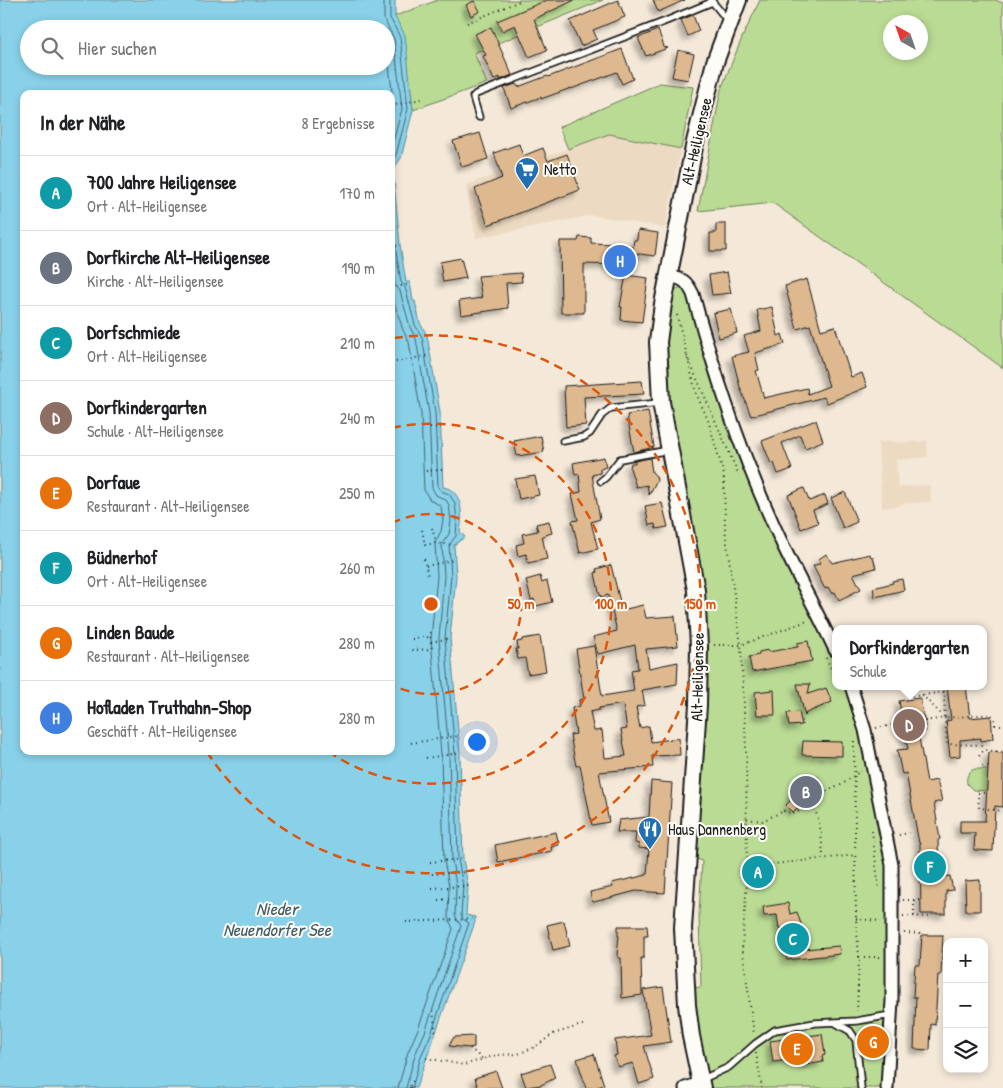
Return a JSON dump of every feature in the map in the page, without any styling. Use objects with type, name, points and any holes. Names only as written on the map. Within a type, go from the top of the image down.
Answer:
[{"type":"main road","name":"Alt-Heiligensee","points":[[701,1084],[687,1005],[683,928],[698,705],[699,646],[696,590],[661,402],[658,342],[668,276],[694,142],[715,62],[736,8]]},
{"type":"street","points":[[668,276],[680,278],[687,283],[693,294],[724,400],[741,447],[781,541],[832,644]]},
{"type":"street","points":[[852,690],[865,730],[892,860],[893,923],[888,1088]]},
{"type":"street","points":[[686,1088],[701,1084]]},
{"type":"lane","points":[[479,117],[473,97],[476,94],[666,21],[712,1],[736,8]]},
{"type":"lane","points":[[563,441],[584,437],[602,415],[611,408],[661,402]]},
{"type":"lane","points":[[601,481],[620,459],[671,450]]},
{"type":"lane","points":[[701,1084],[729,1067],[755,1044],[775,1030],[815,1023],[857,1021],[891,1015]]},
{"type":"lane","points":[[836,1023],[850,1031],[856,1040],[860,1088]]},
{"type":"path","points":[[467,24],[522,0]]},
{"type":"path","points":[[395,105],[422,99]]},
{"type":"path","points":[[395,246],[400,245]]},
{"type":"path","points":[[395,287],[410,284]]},
{"type":"path","points":[[676,313],[696,393],[708,420],[724,475],[724,529],[741,645],[746,748],[747,867],[742,946],[762,1088]]},
{"type":"path","points":[[395,361],[430,355]]},
{"type":"path","points":[[430,428],[441,427]]},
{"type":"path","points":[[426,471],[442,470]]},
{"type":"path","points":[[432,528],[436,543]]},
{"type":"path","points":[[422,530],[425,545],[436,543],[454,545]]},
{"type":"path","points":[[424,558],[428,576]]},
{"type":"path","points":[[426,566],[454,560]]},
{"type":"path","points":[[699,646],[741,645],[819,616]]},
{"type":"path","points":[[412,650],[432,650],[430,632]]},
{"type":"path","points":[[412,639],[430,637]]},
{"type":"path","points":[[431,642],[450,638]]},
{"type":"path","points":[[907,690],[911,697],[944,692],[947,744],[982,745]]},
{"type":"path","points":[[922,695],[945,718]]},
{"type":"path","points":[[925,721],[990,714],[994,718],[993,726],[1003,725]]},
{"type":"path","points":[[865,730],[903,723]]},
{"type":"path","points":[[411,743],[458,736]]},
{"type":"path","points":[[857,1021],[859,957],[856,919],[854,738],[858,754]]},
{"type":"path","points":[[979,756],[984,750],[1003,752]]},
{"type":"path","points":[[426,758],[460,753]]},
{"type":"path","points":[[982,766],[988,766]]},
{"type":"path","points":[[784,811],[796,813],[811,805],[825,792],[861,771]]},
{"type":"path","points":[[978,793],[986,793]]},
{"type":"path","points":[[978,797],[978,808],[1003,811]]},
{"type":"path","points":[[811,805],[816,813],[824,858]]},
{"type":"path","points":[[746,819],[762,821],[789,808]]},
{"type":"path","points":[[871,823],[880,892]]},
{"type":"path","points":[[902,834],[909,833]]},
{"type":"path","points":[[747,867],[856,855]]},
{"type":"path","points":[[430,862],[463,859]]},
{"type":"path","points":[[432,874],[466,872]]},
{"type":"path","points":[[432,888],[468,886]]},
{"type":"path","points":[[438,900],[467,898]]},
{"type":"path","points":[[905,900],[920,900]]},
{"type":"path","points":[[914,900],[914,917]]},
{"type":"path","points":[[905,917],[933,917]]},
{"type":"path","points":[[406,922],[475,919]]},
{"type":"path","points":[[856,919],[893,923]]},
{"type":"path","points":[[904,933],[924,934]]},
{"type":"path","points":[[859,957],[892,957]]},
{"type":"path","points":[[433,1011],[436,1036]]},
{"type":"path","points":[[426,1058],[464,1065],[497,1055],[518,1054],[535,1047],[553,1034],[585,1024]]},
{"type":"path","points":[[470,1048],[481,1058],[487,1058]]},
{"type":"path","points":[[413,1081],[410,1087],[415,1088]]},
{"type":"shaded area","points":[[609,134],[681,149],[665,228],[593,215],[476,238],[466,185]]},
{"type":"shaded area","points":[[895,441],[896,443],[927,441],[928,457],[896,460],[898,487],[930,485],[931,502],[900,504],[900,506],[882,508],[878,442]]},
{"type":"green space","points":[[438,0],[603,0],[474,53],[487,83],[413,110],[409,74],[395,47],[395,20],[392,20],[395,16]]},
{"type":"green space","points":[[760,0],[995,0],[1003,3],[1003,368],[773,203],[698,211],[721,89]]},
{"type":"green space","points":[[660,83],[693,87],[681,149],[609,134],[568,149],[559,127]]},
{"type":"green space","points":[[681,287],[688,293],[711,370],[832,648],[832,690],[851,690],[857,706],[890,862],[885,1088],[708,1088],[691,988],[701,987],[699,914],[702,861],[693,857],[704,707],[669,408],[666,334],[674,290]]},
{"type":"green space","points":[[975,769],[988,769],[987,791],[973,790],[967,784],[968,775]]},
{"type":"water","name":"Nieder Neuendorfer See","points":[[0,0],[395,0],[395,17],[405,35],[413,110],[401,158],[395,167],[395,90],[20,90],[20,755],[395,755],[395,191],[406,282],[410,282],[413,301],[415,301],[420,323],[427,335],[440,412],[443,487],[450,489],[458,498],[461,512],[460,532],[465,537],[454,545],[456,576],[450,638],[460,753],[463,859],[468,886],[466,915],[475,917],[475,922],[416,1088],[0,1088]]},
{"type":"building","points":[[547,0],[575,0],[534,19],[547,50],[529,57],[515,25],[502,31],[497,21]]},
{"type":"building","points":[[618,0],[625,17],[593,30],[597,39],[581,46],[570,21]]},
{"type":"building","points":[[653,0],[685,0],[658,12]]},
{"type":"building","points":[[474,1],[480,11],[471,16],[466,5]]},
{"type":"building","points":[[693,15],[699,31],[688,36],[681,20]]},
{"type":"building","points":[[491,27],[512,75],[500,80],[500,77],[494,80],[483,56],[486,55],[475,34]]},
{"type":"building","points":[[658,30],[663,47],[668,48],[646,56],[638,38]]},
{"type":"building","points":[[622,49],[633,79],[622,84],[617,72],[511,108],[504,88],[516,84],[518,87]]},
{"type":"building","points":[[678,50],[694,54],[688,80],[672,77]]},
{"type":"building","points":[[480,133],[488,159],[462,167],[453,141]]},
{"type":"building","name":"Netto","points":[[519,144],[523,156],[543,148],[548,161],[567,154],[580,190],[488,225],[475,189],[502,178],[494,153]]},
{"type":"building","points":[[716,224],[726,224],[726,251],[710,251],[710,233],[716,233]]},
{"type":"building","points":[[638,230],[658,233],[655,256],[632,253],[634,240],[637,240]]},
{"type":"building","points":[[579,237],[591,238],[591,243],[613,244],[612,253],[623,254],[623,265],[584,264],[584,313],[561,313],[560,241],[578,241]]},
{"type":"building","points":[[461,258],[466,278],[443,282],[440,262]]},
{"type":"building","points":[[727,272],[731,293],[712,295],[709,275]]},
{"type":"building","points":[[521,273],[522,282],[506,283],[508,308],[461,315],[459,301],[482,298],[478,276]]},
{"type":"building","points":[[626,275],[648,278],[642,322],[621,320],[622,307],[620,307]]},
{"type":"building","points":[[807,279],[821,330],[835,326],[851,377],[862,373],[867,387],[827,403],[824,397],[751,416],[740,387],[732,356],[749,352],[744,336],[761,331],[757,310],[772,307],[778,336],[782,334],[785,344],[755,353],[759,370],[756,371],[764,398],[807,388],[808,394],[829,386],[810,325],[797,329],[785,286]]},
{"type":"building","points":[[731,309],[737,333],[719,338],[713,313]]},
{"type":"building","points":[[642,381],[644,394],[584,397],[586,425],[566,427],[564,386]]},
{"type":"building","points":[[648,411],[654,447],[634,452],[627,415]]},
{"type":"building","points":[[816,420],[823,441],[805,448],[800,435],[782,443],[792,469],[778,474],[774,463],[771,464],[762,441]]},
{"type":"building","points":[[541,436],[544,452],[517,456],[514,441]]},
{"type":"building","points":[[604,457],[606,467],[600,469],[600,473],[592,475],[600,519],[591,522],[598,549],[580,553],[572,521],[578,520],[572,494],[581,492],[579,474],[575,475],[573,463]]},
{"type":"building","points":[[650,458],[652,472],[657,480],[649,495],[647,485],[636,487],[630,468],[631,463],[635,463],[635,461]]},
{"type":"building","points":[[535,476],[539,495],[519,499],[515,479]]},
{"type":"building","points":[[804,488],[809,501],[825,495],[828,504],[813,510],[818,523],[801,529],[788,495]]},
{"type":"building","points":[[845,492],[857,522],[843,528],[831,498]]},
{"type":"building","points":[[662,503],[668,527],[656,529],[655,524],[649,525],[645,506]]},
{"type":"building","points":[[549,521],[552,533],[542,536],[547,559],[528,563],[526,554],[518,556],[516,545],[524,543],[522,534],[538,531],[536,524]]},
{"type":"building","points":[[826,554],[832,563],[870,554],[873,557],[876,568],[853,574],[861,589],[839,600],[835,592],[832,594],[828,587],[825,589],[813,566],[820,563],[819,559]]},
{"type":"building","points":[[611,565],[622,610],[643,605],[646,618],[675,616],[678,646],[646,649],[649,668],[678,662],[677,684],[642,690],[645,705],[636,707],[640,728],[649,726],[651,742],[679,738],[680,755],[652,756],[653,767],[599,772],[609,822],[592,825],[580,765],[576,766],[570,735],[576,734],[572,708],[580,706],[579,700],[584,699],[576,649],[594,646],[602,696],[634,691],[631,670],[638,669],[635,645],[598,654],[593,637],[617,631],[608,595],[601,597],[599,592],[595,573],[597,572],[596,569]],"holes":[[[623,704],[627,729],[621,730],[626,756],[605,758],[602,730],[594,731],[590,712],[599,710],[599,708]]]},
{"type":"building","points":[[540,576],[542,583],[547,581],[552,602],[536,606],[534,599],[531,600],[526,580]]},
{"type":"building","points":[[902,579],[904,590],[875,597],[873,588]]},
{"type":"building","points":[[540,636],[546,671],[528,674],[525,658],[518,659],[517,642],[522,641],[522,639]]},
{"type":"building","points":[[808,641],[812,661],[752,672],[749,657],[759,655],[759,652],[768,650],[768,652],[798,647],[797,643]]},
{"type":"building","points":[[797,684],[810,684],[808,694],[826,688],[832,702],[806,713],[805,716]]},
{"type":"building","points":[[774,690],[775,715],[757,715],[755,692]]},
{"type":"building","points":[[947,690],[966,690],[970,718],[991,716],[993,739],[981,741],[981,738],[960,740],[960,756],[950,757],[946,721],[951,720]]},
{"type":"building","points":[[920,698],[926,731],[918,732],[927,782],[937,780],[942,801],[934,803],[940,839],[938,840],[939,877],[950,876],[953,890],[946,891],[946,914],[921,914],[920,843],[906,773],[902,774],[897,750],[908,749],[899,701]]},
{"type":"building","points":[[799,712],[802,725],[789,726],[787,713]]},
{"type":"building","points":[[803,741],[842,742],[842,756],[802,755]]},
{"type":"building","points":[[989,752],[1003,753],[1003,807],[995,806],[993,851],[974,850],[975,833],[960,833],[960,821],[985,821]]},
{"type":"building","points":[[811,776],[818,777],[822,782],[823,788],[801,808],[799,806],[793,812],[786,805],[792,799],[790,796]]},
{"type":"building","points":[[651,781],[672,783],[665,893],[636,891],[594,902],[590,892],[613,887],[612,883],[647,875],[649,849],[639,848],[639,844],[635,843],[636,832],[617,832],[619,820],[649,817]]},
{"type":"building","points":[[556,832],[559,845],[551,847],[552,851],[498,862],[495,845]]},
{"type":"building","points":[[980,880],[980,911],[966,911],[965,881]]},
{"type":"building","points":[[788,903],[790,914],[797,912],[801,924],[804,949],[839,946],[840,954],[787,960],[782,928],[779,928],[777,915],[764,916],[763,907]]},
{"type":"building","points":[[564,921],[570,946],[553,950],[547,925]]},
{"type":"building","points":[[618,926],[647,926],[648,936],[644,936],[644,958],[641,958],[642,995],[622,998],[621,958],[618,958],[617,955]]},
{"type":"building","points":[[922,935],[943,935],[941,975],[938,975],[935,1025],[931,1024],[930,1050],[914,1049],[916,997],[913,997],[915,965],[920,965]]},
{"type":"building","points":[[663,987],[671,1042],[644,1046],[654,1079],[639,1084],[633,1063],[618,1067],[614,1056],[617,1055],[615,1040],[651,1035],[643,990]]},
{"type":"building","points":[[822,1034],[825,1055],[822,1056],[823,1062],[805,1065],[804,1058],[773,1062],[770,1041]]},
{"type":"building","points":[[474,1036],[474,1047],[449,1046],[454,1037]]},
{"type":"building","points":[[594,1054],[604,1085],[586,1088],[577,1059]]},
{"type":"building","points":[[550,1064],[555,1078],[541,1085],[526,1087],[521,1073]]},
{"type":"building","points":[[496,1071],[502,1088],[478,1088],[475,1078]]},
{"type":"place","name":"Netto","points":[[527,190]]},
{"type":"place","name":"Hofladen Truthahn-Shop","points":[[620,261]]},
{"type":"place","name":"Dorfkindergarten","points":[[909,725]]},
{"type":"place","name":"Dorfkirche Alt-Heiligensee","points":[[806,792]]},
{"type":"place","name":"Haus Dannenberg","points":[[650,850]]},
{"type":"place","name":"Büdnerhof","points":[[930,867]]},
{"type":"place","name":"700 Jahre Heiligensee","points":[[758,872]]},
{"type":"place","name":"Dorfschmiede","points":[[793,939]]},
{"type":"place","name":"Linden Baude","points":[[873,1042]]},
{"type":"place","name":"Dorfaue","points":[[797,1049]]}]
